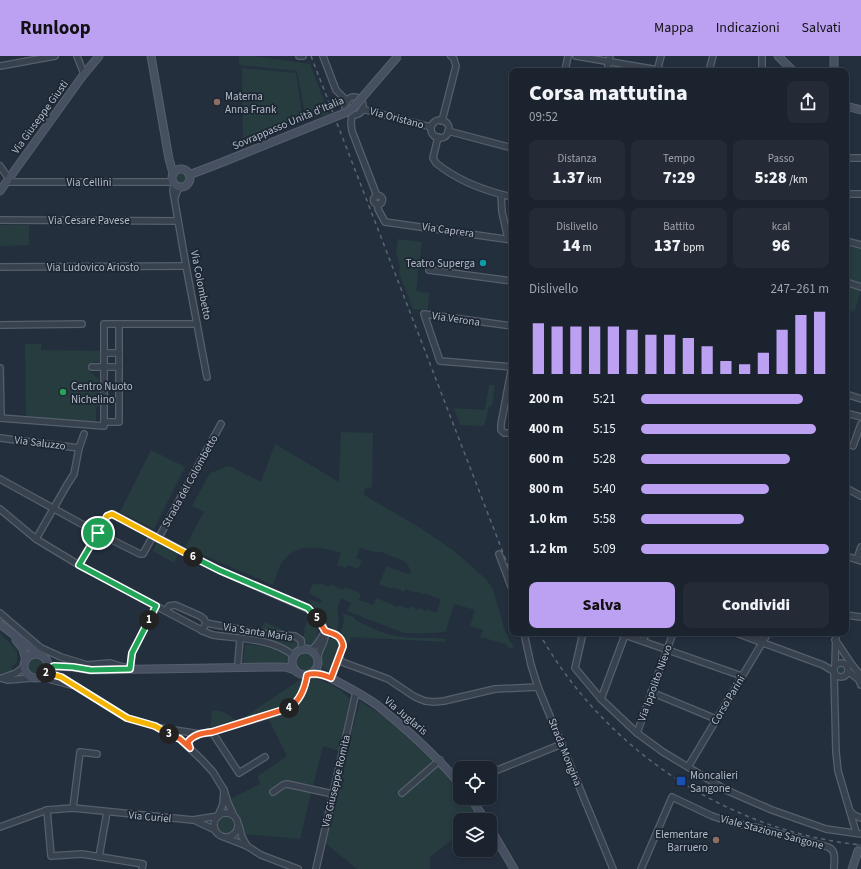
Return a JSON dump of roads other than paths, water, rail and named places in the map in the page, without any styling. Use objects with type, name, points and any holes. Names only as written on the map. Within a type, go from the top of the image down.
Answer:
[{"type":"street","points":[[0,66],[55,56]]},
{"type":"street","points":[[77,56],[84,74]]},
{"type":"street","name":"Via Giuseppe Giusti","points":[[0,191],[98,56]]},
{"type":"street","name":"Via Colombetto","points":[[151,56],[167,151],[173,173],[171,177],[178,221],[207,377]]},
{"type":"street","points":[[323,56],[336,90],[347,101]]},
{"type":"street","name":"Sovrappasso Unità d'Italia","points":[[189,175],[347,112],[354,107],[398,56]]},
{"type":"street","points":[[442,120],[456,66],[454,59],[451,56]]},
{"type":"street","points":[[566,68],[568,56]]},
{"type":"street","points":[[576,56],[610,59],[648,68]]},
{"type":"street","points":[[660,68],[661,56]]},
{"type":"street","points":[[710,68],[713,56]]},
{"type":"street","points":[[762,56],[762,68]]},
{"type":"street","points":[[778,56],[790,68]]},
{"type":"street","points":[[834,56],[834,68]]},
{"type":"street","points":[[352,98],[356,98],[361,102],[362,109],[358,114],[352,115],[348,113],[345,106],[347,101],[352,98]]},
{"type":"street","points":[[849,107],[861,110]]},
{"type":"street","name":"Via Oristano","points":[[362,109],[432,127]]},
{"type":"street","name":"Via Caprera","points":[[352,115],[352,131],[377,196],[374,200],[378,204],[378,209],[385,222],[509,240]]},
{"type":"street","points":[[442,120],[447,124],[448,131],[444,136],[438,137],[433,134],[432,127],[436,121],[442,120]]},
{"type":"street","points":[[448,131],[509,147]]},
{"type":"street","points":[[438,137],[433,158],[436,163],[471,185],[489,192],[509,196]]},
{"type":"street","name":"Via Colombetto","points":[[167,151],[173,161],[189,175]]},
{"type":"street","points":[[849,158],[861,158]]},
{"type":"street","points":[[0,166],[8,180]]},
{"type":"street","points":[[173,173],[176,170],[182,169]]},
{"type":"street","points":[[174,197],[178,189],[186,186],[189,182],[189,175]]},
{"type":"street","name":"Via Cellini","points":[[8,180],[173,183]]},
{"type":"street","points":[[173,183],[181,187]]},
{"type":"street","points":[[849,194],[861,194]]},
{"type":"street","points":[[501,195],[502,212],[509,236]]},
{"type":"street","name":"Via Cesare Pavese","points":[[0,220],[178,221]]},
{"type":"street","points":[[849,242],[861,245]]},
{"type":"street","name":"Via Ludovico Ariosto","points":[[0,267],[186,266]]},
{"type":"street","points":[[429,270],[509,282]]},
{"type":"street","points":[[849,283],[861,287]]},
{"type":"street","name":"Via Verona","points":[[509,326],[424,314],[440,360],[509,367]]},
{"type":"street","points":[[0,325],[82,324]]},
{"type":"street","points":[[0,368],[1,418],[104,426],[104,324],[197,324]]},
{"type":"street","points":[[104,422],[119,422],[119,324]]},
{"type":"street","points":[[104,353],[119,353]]},
{"type":"street","points":[[92,367],[119,367]]},
{"type":"street","points":[[509,383],[501,424],[501,430],[504,433],[509,433]]},
{"type":"street","points":[[849,395],[861,399]]},
{"type":"street","points":[[849,414],[861,417]]},
{"type":"street","name":"Strada del Colombetto","points":[[156,537],[221,424]]},
{"type":"street","points":[[853,446],[861,424]]},
{"type":"street","name":"Via Saluzzo","points":[[36,539],[74,474],[79,448],[84,434]]},
{"type":"street","name":"Via Saluzzo","points":[[0,438],[79,448]]},
{"type":"street","points":[[0,479],[53,509],[140,554],[144,554],[156,537]]},
{"type":"street","points":[[849,490],[861,496]]},
{"type":"street","name":"Via Santa Maria","points":[[0,509],[36,539],[79,565],[202,631],[213,635],[274,644],[287,650],[294,657]]},
{"type":"street","points":[[79,565],[107,516],[112,514],[219,570],[308,608],[319,620],[325,631],[325,638],[318,652],[317,668],[309,674],[297,703],[288,709],[212,732],[200,734],[191,738],[188,742],[190,748]]},
{"type":"street","points":[[849,557],[859,560],[861,547]]},
{"type":"street","points":[[499,554],[509,581]]},
{"type":"street","name":"Via Santa Maria","points":[[166,611],[169,606],[175,605],[200,616],[206,623],[244,630],[298,637],[301,640],[302,650]]},
{"type":"street","points":[[130,669],[132,653],[156,606]]},
{"type":"street","points":[[0,613],[41,648],[61,657],[87,665],[110,663],[130,669]]},
{"type":"street","points":[[849,615],[861,617]]},
{"type":"street","points":[[202,631],[206,623]]},
{"type":"street","points":[[0,624],[42,657],[48,664],[44,674]]},
{"type":"street","points":[[238,662],[241,639],[244,630]]},
{"type":"street","points":[[272,667],[294,657],[302,650],[311,650],[316,646],[320,637],[325,631]]},
{"type":"street","points":[[325,631],[339,636],[343,641],[339,658],[330,678]]},
{"type":"street","points":[[9,632],[23,648],[26,674],[32,678]]},
{"type":"street","name":"Strada Mongina","points":[[525,636],[531,665],[538,687],[613,869]]},
{"type":"street","points":[[581,636],[575,668],[601,699],[637,733],[663,752],[726,790],[772,810],[826,829],[859,832]]},
{"type":"street","points":[[601,699],[621,636]]},
{"type":"street","points":[[628,636],[742,676]]},
{"type":"street","points":[[643,641],[645,636]]},
{"type":"street","name":"Via Ippolito Nievo","points":[[637,733],[673,636]]},
{"type":"street","points":[[745,636],[846,673],[861,685]]},
{"type":"street","points":[[758,636],[762,642]]},
{"type":"street","name":"Corso Parini","points":[[688,767],[766,636]]},
{"type":"street","points":[[836,636],[836,669],[834,684],[838,771],[848,809],[859,832]]},
{"type":"street","points":[[835,640],[843,650],[853,668],[861,675],[861,685]]},
{"type":"street","points":[[311,650],[314,652],[318,661]]},
{"type":"street","points":[[0,678],[11,676],[32,655],[73,667]]},
{"type":"street","points":[[294,657],[292,663],[295,670]]},
{"type":"street","points":[[339,658],[342,662],[388,679],[415,698],[430,702],[444,701],[495,689],[538,687]]},
{"type":"street","name":"Via Juglaris","points":[[318,661],[330,678]]},
{"type":"street","points":[[836,669],[846,665],[846,673]]},
{"type":"street","points":[[0,678],[8,680],[32,678],[44,674],[54,666],[91,670],[285,667],[295,670],[301,674],[309,674]]},
{"type":"street","points":[[44,674],[78,687],[127,718],[155,726],[200,734]]},
{"type":"street","name":"Via Juglaris","points":[[309,674],[320,674],[330,678],[376,705],[405,728],[440,760],[453,776]]},
{"type":"street","name":"Via Giuseppe Romita","points":[[316,869],[356,692]]},
{"type":"street","points":[[652,692],[716,719]]},
{"type":"street","points":[[155,726],[180,739],[213,772],[224,790],[228,803],[238,821],[242,837],[247,846]]},
{"type":"street","points":[[180,739],[182,732],[186,732]]},
{"type":"street","points":[[212,732],[239,773],[265,757]]},
{"type":"street","points":[[497,771],[562,744]]},
{"type":"street","points":[[73,808],[80,752],[97,754]]},
{"type":"street","points":[[402,793],[440,760]]},
{"type":"street","points":[[273,792],[287,784],[333,794]]},
{"type":"street","points":[[224,790],[223,804],[214,825],[215,830],[224,837],[247,846],[261,855],[298,869]]},
{"type":"street","name":"Viale Stazione Sangone","points":[[641,869],[672,797],[733,823],[746,825],[832,849],[835,855],[834,869]]},
{"type":"street","name":"Via Curiel","points":[[0,827],[47,810],[73,808],[194,820],[218,816]]},
{"type":"street","points":[[848,809],[854,815],[861,818]]},
{"type":"street","points":[[47,810],[52,856],[82,854],[143,864],[142,869]]},
{"type":"street","points":[[99,857],[107,812]]},
{"type":"street","points":[[218,816],[225,812],[233,814]]},
{"type":"street","name":"Via Curiel","points":[[194,820],[215,830]]},
{"type":"street","points":[[224,837],[228,837],[235,833],[239,826]]},
{"type":"street","points":[[497,840],[514,869]]},
{"type":"street","points":[[852,869],[859,851]]},
{"type":"street","points":[[852,869],[853,860]]},
{"type":"tunnel","points":[[858,851],[861,842]]},
{"type":"railway","points":[[311,56],[509,568]]},
{"type":"railway","points":[[541,636],[566,675],[598,714],[635,748],[674,778],[718,803],[763,822],[811,837],[861,845]]},
{"type":"place","name":"Materna Anna Frank","points":[[217,102]]},
{"type":"place","name":"Teatro Superga","points":[[483,263]]},
{"type":"place","name":"Centro Nuoto Nichelino","points":[[63,392]]},
{"type":"place","name":"Moncalieri Sangone","points":[[681,781]]},
{"type":"place","name":"Elementare Barruero","points":[[716,840]]}]
